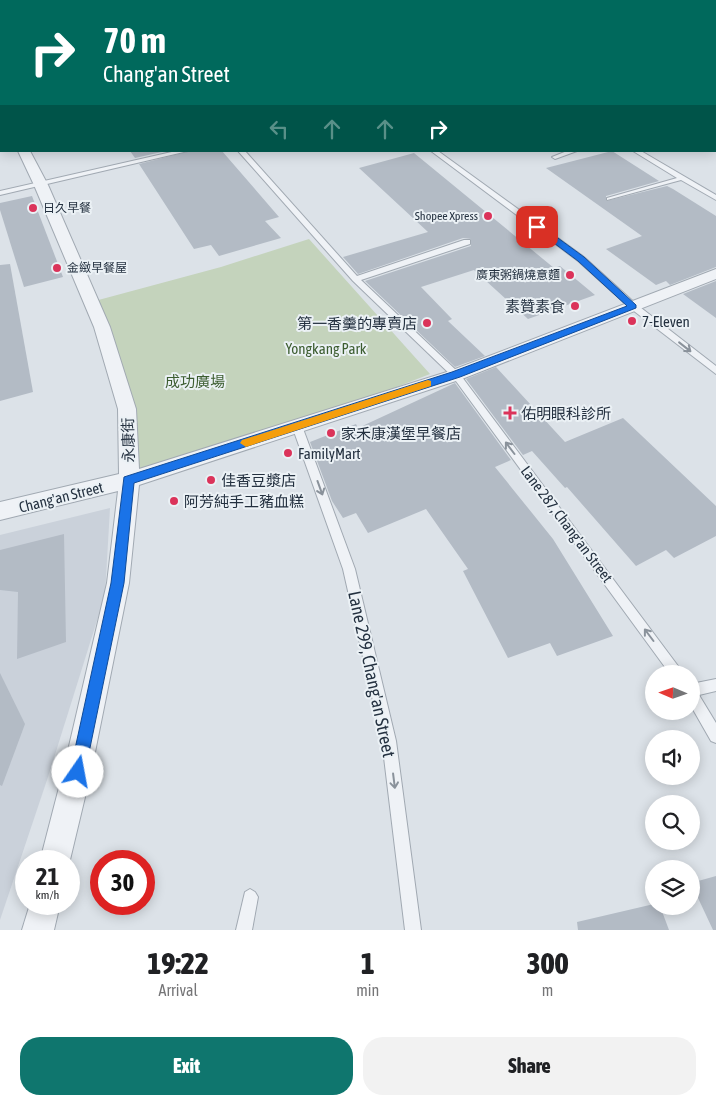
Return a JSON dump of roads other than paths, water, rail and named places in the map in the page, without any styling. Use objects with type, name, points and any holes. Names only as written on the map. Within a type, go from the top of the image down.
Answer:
[{"type":"street","name":"永康街","points":[[24,152],[41,185],[102,327],[127,409],[128,480],[118,583],[78,772],[58,850]]},
{"type":"street","name":"Chang'an Street","points":[[0,512],[128,480],[456,375],[716,274]]},
{"type":"street","points":[[38,930],[42,915]]},
{"type":"lane","points":[[0,193],[181,152]]},
{"type":"lane","name":"Lane 287, Chang'an Street","points":[[242,152],[356,278],[456,375],[671,665]]},
{"type":"lane","points":[[435,152],[581,259],[633,306],[716,371]]},
{"type":"lane","points":[[555,157],[571,152]]},
{"type":"lane","points":[[638,152],[716,198]]},
{"type":"lane","points":[[609,199],[682,178]]},
{"type":"lane","points":[[356,278],[466,242]]},
{"type":"lane","name":"Lane 299, Chang'an Street","points":[[297,426],[352,578],[389,741],[413,930]]},
{"type":"lane","points":[[700,689],[716,685]]},
{"type":"lane","points":[[700,707],[716,736]]},
{"type":"lane","points":[[244,930],[250,897]]},
{"type":"place","name":"日久早餐","points":[[33,208]]},
{"type":"place","name":"Shopee Xpress","points":[[488,216]]},
{"type":"place","name":"金緻早餐屋","points":[[57,268]]},
{"type":"place","name":"廣東粥鍋燒意麵","points":[[570,275]]},
{"type":"place","name":"素贊素食","points":[[575,306]]},
{"type":"place","name":"7-Eleven","points":[[632,321]]},
{"type":"place","name":"第一香羹的專賣店","points":[[427,323]]},
{"type":"place","name":"佑明眼科診所","points":[[510,413]]},
{"type":"place","name":"家禾康漢堡早餐店","points":[[331,433]]},
{"type":"place","name":"FamilyMart","points":[[288,453]]},
{"type":"place","name":"佳香豆漿店","points":[[211,480]]},
{"type":"place","name":"阿芳純手工豬血糕","points":[[174,501]]},
{"type":"park label","name":"Yongkang Park","points":[[326,348]]},
{"type":"park label","name":"成功廣場","points":[[195,381]]}]
